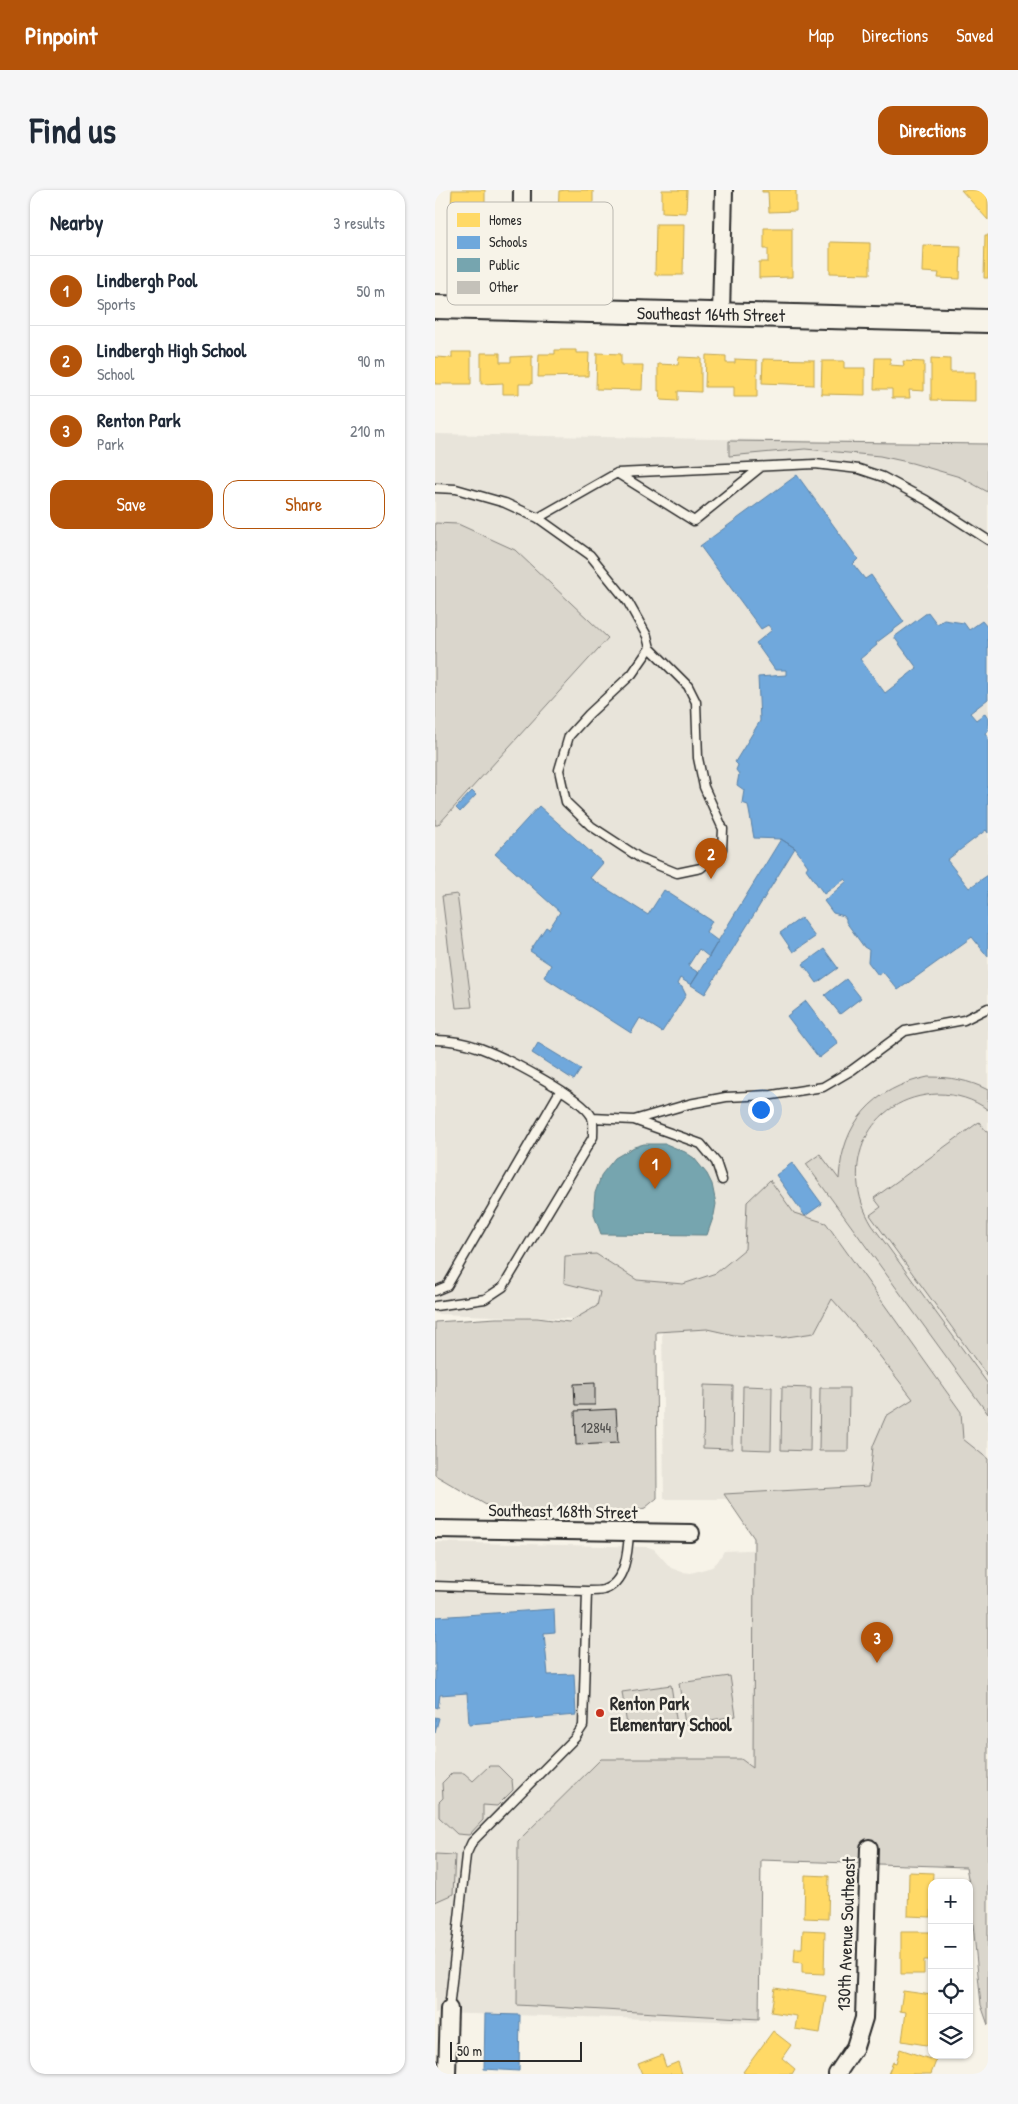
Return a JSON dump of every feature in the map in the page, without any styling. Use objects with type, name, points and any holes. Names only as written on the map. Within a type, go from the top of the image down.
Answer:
[{"type":"street","points":[[721,314],[724,190]]},
{"type":"street","points":[[521,305],[521,310]]},
{"type":"street","name":"Southeast 164th Street","points":[[435,307],[988,320]]},
{"type":"street","name":"Southeast 168th Street","points":[[435,1529],[691,1533]]},
{"type":"street","name":"130th Avenue Southeast","points":[[837,2074],[855,2047],[863,2018],[869,1848]]},
{"type":"street","points":[[447,2074],[449,2009]]},
{"type":"lane","points":[[538,518],[617,473],[815,464],[859,469],[883,477],[926,500],[988,540]]},
{"type":"lane","points":[[617,473],[694,521],[761,467]]},
{"type":"lane","points":[[435,488],[456,489],[505,503],[538,518],[590,555],[628,602],[647,636],[650,648],[688,686],[696,702],[697,758],[705,787],[723,829],[722,849],[701,868],[677,873],[639,858],[591,826],[566,802],[559,770],[569,736],[589,714],[632,674],[650,648]]},
{"type":"lane","points":[[634,1120],[689,1104],[726,1097],[772,1095],[823,1087],[852,1070],[905,1031],[965,1020],[988,1008]]},
{"type":"lane","points":[[435,1040],[448,1040],[481,1048],[529,1072],[578,1102],[592,1118],[593,1136],[503,1287],[485,1299],[435,1306]]},
{"type":"lane","points":[[435,1291],[447,1286],[560,1091]]},
{"type":"lane","points":[[592,1118],[634,1120],[701,1144],[716,1162],[722,1180]]},
{"type":"lane","points":[[435,1586],[605,1590],[616,1581],[624,1568],[629,1532]]},
{"type":"lane","points":[[449,2009],[466,1855],[472,1842],[575,1738],[583,1726],[587,1591]]},
{"type":"shaded area","points":[[435,434],[988,444],[988,1521],[754,1499],[664,1499],[662,1322],[435,1314]]},
{"type":"shaded area","points":[[729,441],[988,444],[988,492],[960,477],[880,456],[805,449],[729,456]]},
{"type":"shaded area","points":[[435,523],[458,524],[515,550],[608,638],[438,825],[435,825]]},
{"type":"shaded area","points":[[457,894],[472,1007],[456,1008],[442,896]]},
{"type":"shaded area","points":[[928,1077],[959,1080],[988,1090],[988,1110],[965,1098],[938,1094],[913,1098],[893,1107],[877,1121],[865,1139],[859,1159],[858,1181],[862,1203],[872,1225],[988,1384],[988,1414],[806,1164],[820,1154],[839,1179],[841,1159],[846,1141],[864,1111],[876,1099],[891,1090],[909,1082]]},
{"type":"shaded area","points":[[979,1122],[986,1131],[988,1130],[988,1377],[870,1215],[881,1207],[874,1198]]},
{"type":"shaded area","points":[[770,1180],[794,1213],[826,1223],[961,1412],[963,1439],[988,1459],[988,2025],[981,2005],[973,1924],[973,1879],[968,1879],[966,1867],[761,1860],[759,2019],[517,2005],[518,1841],[601,1759],[741,1759],[753,1768],[754,1538],[724,1494],[869,1486],[873,1446],[886,1416],[913,1399],[862,1333],[832,1299],[814,1333],[780,1338],[734,1335],[707,1329],[656,1332],[657,1498],[645,1508],[614,1516],[493,1509],[435,1475],[435,1322],[496,1318],[537,1318],[569,1322],[597,1306],[600,1292],[564,1283],[565,1256],[596,1254],[637,1280],[683,1284],[716,1273],[745,1249],[747,1202]]},
{"type":"shaded area","points":[[704,1385],[733,1386],[732,1449],[703,1448]]},
{"type":"shaded area","points":[[743,1386],[772,1387],[771,1450],[742,1449]]},
{"type":"shaded area","points":[[782,1387],[811,1388],[810,1451],[781,1450]]},
{"type":"shaded area","points":[[820,1388],[849,1388],[848,1451],[819,1451]]},
{"type":"shaded area","name":"Renton Park Elementary School","points":[[435,1542],[648,1547],[654,1549],[671,1568],[691,1573],[712,1567],[724,1551],[772,1549],[760,1854],[757,2022],[435,2013]]},
{"type":"shaded area","points":[[730,1676],[736,1716],[685,1724],[679,1683]]},
{"type":"shaded area","points":[[671,1685],[677,1725],[628,1732],[622,1692]]},
{"type":"shaded area","points":[[489,1766],[498,1766],[512,1780],[513,1790],[497,1806],[483,1805],[483,1820],[469,1835],[457,1834],[439,1817],[439,1802],[443,1798],[442,1783],[452,1773],[464,1773],[473,1781]]},
{"type":"shaded area","points":[[435,1854],[455,1855],[453,1894],[435,1902]]},
{"type":"building: Homes","points":[[452,190],[485,190],[485,202],[451,202]]},
{"type":"building: Homes","points":[[593,190],[593,202],[559,202],[559,191]]},
{"type":"building: Homes","points":[[662,190],[687,190],[686,213],[662,212]]},
{"type":"building: Homes","points":[[762,190],[796,190],[796,211],[769,212],[768,192],[762,192]]},
{"type":"building: Homes","points":[[961,190],[988,190],[988,220]]},
{"type":"building: Homes","points":[[656,224],[684,224],[683,275],[655,275]]},
{"type":"building: Homes","points":[[764,228],[792,228],[792,277],[759,278],[759,262],[768,262],[768,249],[764,249]]},
{"type":"building: Homes","points":[[985,235],[988,235],[988,278],[984,278]]},
{"type":"building: Homes","points":[[830,242],[870,243],[870,274],[830,273]]},
{"type":"building: Homes","points":[[923,245],[961,246],[960,279],[938,278],[939,273],[922,272]]},
{"type":"building: Homes","points":[[555,350],[576,350],[576,353],[589,353],[588,376],[538,377],[539,354],[555,354]]},
{"type":"building: Homes","points":[[452,352],[471,352],[471,384],[435,384],[435,357],[452,358]]},
{"type":"building: Homes","points":[[481,353],[500,353],[500,362],[511,362],[511,357],[532,356],[532,384],[519,384],[519,394],[503,394],[503,383],[481,384]]},
{"type":"building: Homes","points":[[597,353],[621,354],[621,365],[643,365],[642,390],[596,389]]},
{"type":"building: Homes","points":[[706,355],[726,356],[726,363],[735,363],[735,359],[757,360],[757,397],[734,397],[734,387],[705,387]]},
{"type":"building: Homes","points":[[679,357],[701,358],[701,392],[678,391],[678,401],[661,400],[660,391],[658,391],[658,364],[678,365]]},
{"type":"building: Homes","points":[[875,358],[890,358],[890,365],[904,366],[903,361],[924,362],[924,391],[909,390],[910,398],[892,398],[892,389],[874,389]]},
{"type":"building: Homes","points":[[931,358],[950,359],[950,372],[975,372],[975,401],[931,400]]},
{"type":"building: Homes","points":[[763,359],[814,360],[814,385],[762,383]]},
{"type":"building: Homes","points":[[822,361],[844,361],[844,368],[865,368],[865,395],[821,394]]},
{"type":"building: Homes","points":[[909,1872],[933,1873],[933,1879],[928,1879],[928,1917],[908,1916]]},
{"type":"building: Homes","points":[[805,1875],[829,1876],[828,1919],[804,1918]]},
{"type":"building: Homes","points":[[803,1930],[825,1931],[824,1974],[802,1973],[802,1963],[794,1962],[795,1948],[802,1948]]},
{"type":"building: Homes","points":[[901,1932],[928,1932],[928,1960],[924,1960],[924,1974],[901,1974]]},
{"type":"building: Homes","points":[[775,1988],[826,1996],[820,2033],[795,2029],[797,2016],[771,2012]]},
{"type":"building: Homes","points":[[903,1991],[928,1994],[928,2045],[902,2041],[906,2012],[900,2011]]},
{"type":"building: Homes","points":[[773,2031],[791,2045],[782,2058],[795,2069],[792,2074],[746,2074],[743,2072]]},
{"type":"building: Homes","points":[[900,2049],[936,2061],[931,2074],[888,2074],[893,2062],[896,2063]]},
{"type":"building: Homes","points":[[662,2055],[666,2067],[678,2062],[682,2074],[642,2074],[638,2064]]},
{"type":"building: Schools","points":[[797,475],[858,559],[853,564],[865,579],[871,575],[904,622],[876,643],[877,645],[860,659],[885,693],[917,668],[894,637],[928,612],[937,624],[944,620],[964,623],[969,630],[982,621],[988,628],[988,699],[970,713],[976,720],[985,713],[988,718],[988,731],[985,733],[988,737],[988,833],[986,830],[947,860],[969,888],[988,875],[988,957],[972,937],[898,990],[883,972],[878,975],[868,962],[869,950],[864,947],[846,922],[844,916],[833,913],[824,901],[847,881],[845,879],[824,894],[806,869],[808,866],[795,848],[781,839],[754,838],[748,805],[742,803],[744,790],[737,785],[739,774],[736,770],[738,765],[735,762],[760,721],[758,677],[786,675],[786,670],[775,670],[756,643],[772,630],[768,625],[761,629],[700,546]]},
{"type":"building: Schools","points":[[472,791],[476,795],[460,812],[456,808]]},
{"type":"building: Schools","points":[[539,806],[603,863],[590,878],[648,915],[664,890],[712,921],[706,932],[718,941],[709,957],[699,949],[688,966],[699,973],[691,985],[680,978],[677,984],[682,987],[686,995],[662,1032],[640,1018],[631,1033],[544,977],[551,965],[530,951],[546,927],[549,929],[560,912],[495,854]]},
{"type":"building: Schools","points":[[781,839],[795,848],[705,994],[691,985]]},
{"type":"building: Schools","points":[[801,918],[815,937],[793,952],[780,933]]},
{"type":"building: Schools","points":[[824,949],[838,968],[817,983],[803,964]]},
{"type":"building: Schools","points":[[846,979],[861,998],[840,1014],[825,995]]},
{"type":"building: Schools","points":[[806,1001],[838,1043],[819,1058],[787,1016]]},
{"type":"building: Schools","points":[[538,1043],[581,1069],[574,1080],[532,1053]]},
{"type":"building: Schools","points":[[792,1163],[822,1204],[805,1216],[776,1175]]},
{"type":"building: Schools","points":[[554,1609],[555,1632],[544,1633],[548,1675],[574,1674],[576,1715],[469,1724],[467,1693],[440,1695],[438,1708],[435,1707],[435,1617]]},
{"type":"building: Schools","points":[[435,1717],[439,1718],[435,1733]]},
{"type":"building: Schools","points":[[485,2014],[520,2015],[519,2071],[484,2069]]},
{"type":"building: Public","points":[[644,1144],[666,1144],[685,1152],[694,1158],[707,1174],[712,1184],[716,1204],[707,1235],[601,1234],[594,1215],[594,1204],[595,1193],[602,1174],[615,1158],[634,1147]]},
{"type":"building: Other","points":[[595,1383],[595,1405],[575,1405],[574,1384]]},
{"type":"building: Other","points":[[616,1409],[618,1443],[576,1445],[575,1411]]},
{"type":"place","name":"Lindbergh High School","points":[[711,879]]},
{"type":"place","name":"Lindbergh Pool","points":[[655,1189]]},
{"type":"place","name":"Renton Park","points":[[877,1663]]},
{"type":"place","name":"Renton Park Elementary School","points":[[600,1713]]}]
